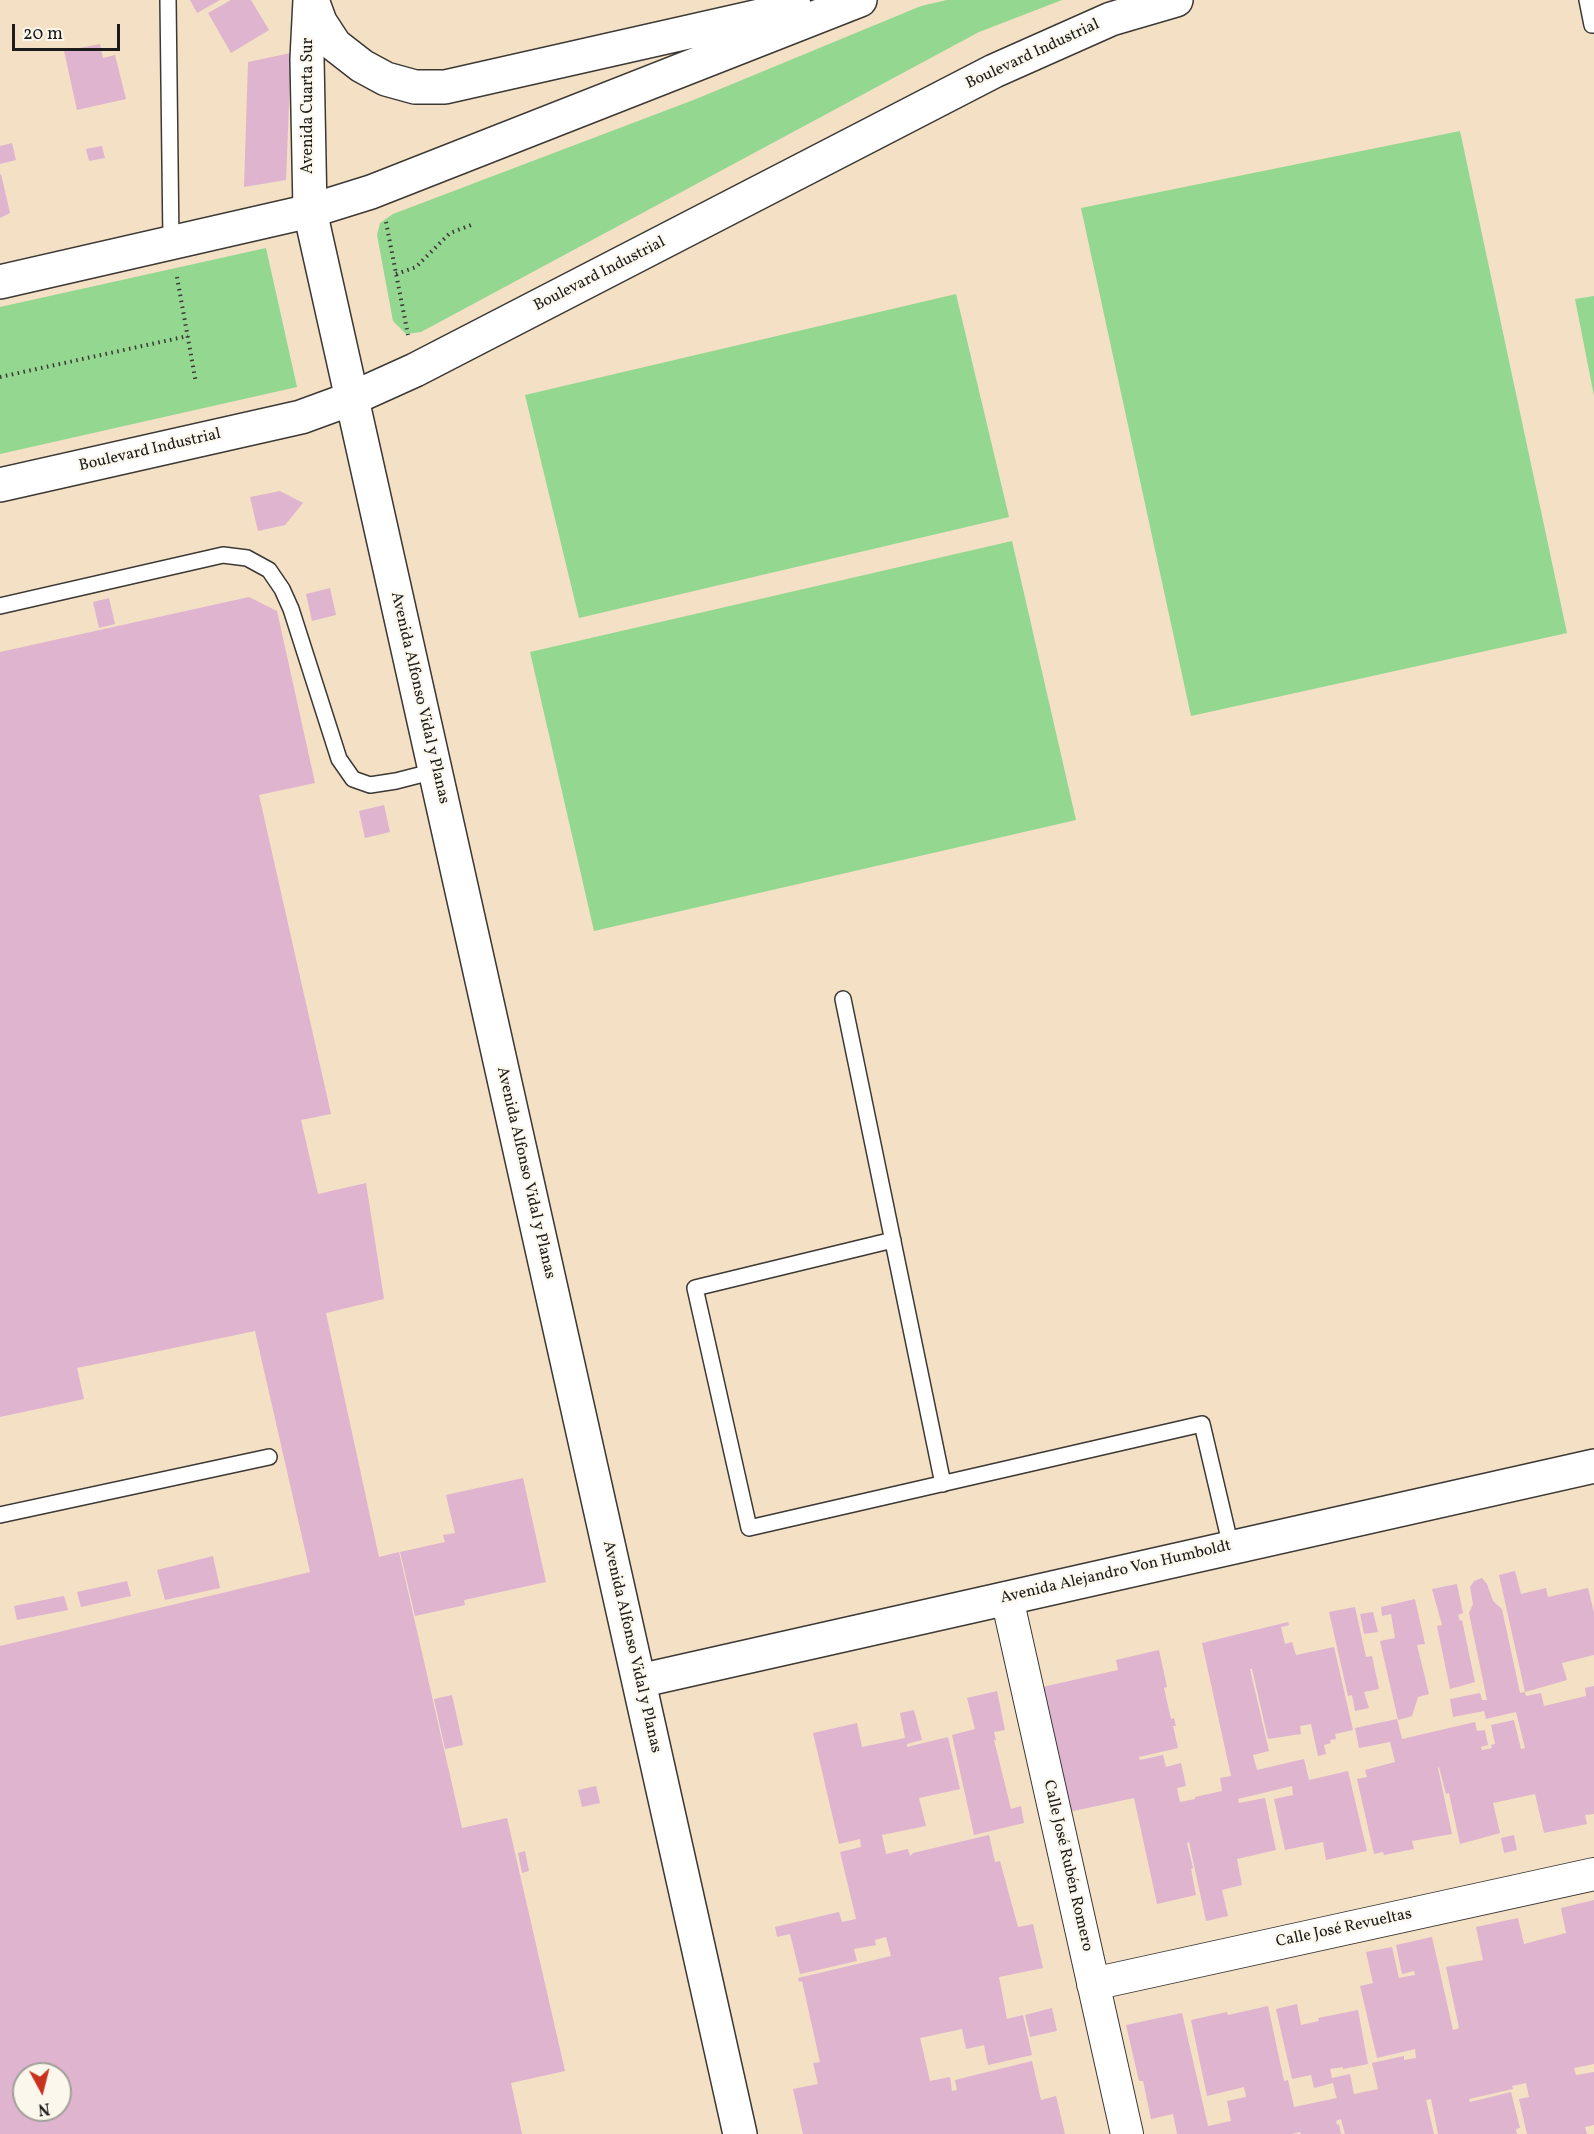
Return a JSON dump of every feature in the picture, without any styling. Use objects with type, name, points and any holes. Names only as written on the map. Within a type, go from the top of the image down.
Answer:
[{"type":"main road","points":[[311,0],[320,22],[335,45],[362,66],[386,79],[415,87],[445,87],[832,0]]},
{"type":"main road","name":"Avenida Cuarta Sur","points":[[310,211],[307,58],[311,0]]},
{"type":"main road","points":[[0,282],[310,211],[379,189],[860,0]]},
{"type":"main road","name":"Boulevard Industrial","points":[[0,485],[301,417],[352,399],[415,370],[994,71],[1111,19],[1176,0]]},
{"type":"main road","name":"Avenida Alfonso Vidal y Planas","points":[[310,211],[740,2134]]},
{"type":"main road","name":"Avenida Alejandro Von Humboldt","points":[[639,1681],[1594,1466]]},
{"type":"street","name":"Calle José Rubén Romero","points":[[1007,1598],[1126,2134]]},
{"type":"street","name":"Calle José Revueltas","points":[[1093,1984],[1594,1874]]},
{"type":"lane","points":[[168,0],[171,243]]},
{"type":"lane","points":[[1587,0],[1593,28]]},
{"type":"lane","points":[[0,606],[223,555],[247,558],[269,570],[282,589],[291,609],[339,759],[353,779],[370,785],[435,771]]},
{"type":"lane","points":[[843,999],[943,1484]]},
{"type":"lane","points":[[893,1240],[695,1288],[749,1528],[1202,1425],[1231,1547]]},
{"type":"lane","points":[[0,1515],[269,1457]]},
{"type":"path","points":[[379,189],[415,370]]},
{"type":"path","points":[[396,274],[416,267],[450,233],[471,225]]},
{"type":"path","points":[[171,243],[196,382]]},
{"type":"path","points":[[0,377],[188,336]]},
{"type":"green space","points":[[947,0],[1062,0],[979,32],[421,332],[406,334],[393,321],[377,235],[380,223],[393,214],[696,99],[921,6]]},
{"type":"green space","points":[[1460,131],[1567,633],[1191,716],[1081,208]]},
{"type":"green space","points":[[266,248],[297,387],[0,454],[0,307]]},
{"type":"green space","points":[[956,294],[1009,517],[579,618],[525,395]]},
{"type":"green space","points":[[1594,296],[1594,396],[1575,299]]},
{"type":"green space","points":[[1012,541],[1076,820],[594,931],[530,652]]},
{"type":"building","points":[[190,0],[220,0],[197,13]]},
{"type":"building","points":[[231,0],[251,0],[269,30],[231,53],[208,13]]},
{"type":"building","points":[[100,44],[103,58],[115,55],[126,99],[77,110],[64,51]]},
{"type":"building","points":[[291,53],[286,180],[244,187],[248,62]]},
{"type":"building","points":[[12,143],[16,160],[0,164],[0,146]]},
{"type":"building","points":[[102,146],[105,158],[89,161],[86,149]]},
{"type":"building","points":[[0,175],[10,213],[0,218]]},
{"type":"building","points":[[280,491],[303,503],[285,525],[258,531],[250,497]]},
{"type":"building","points":[[330,588],[336,615],[312,621],[306,594]]},
{"type":"building","points":[[249,597],[277,611],[315,783],[259,795],[331,1114],[301,1120],[318,1194],[366,1183],[384,1299],[326,1313],[379,1557],[399,1552],[462,1828],[507,1818],[565,2071],[511,2083],[522,2134],[0,2134],[0,1646],[310,1572],[255,1331],[77,1368],[84,1399],[0,1417],[0,652]]},
{"type":"building","points":[[109,598],[115,624],[99,628],[93,602]]},
{"type":"building","points":[[384,805],[390,832],[365,838],[359,811]]},
{"type":"building","points":[[523,1478],[546,1582],[464,1600],[465,1605],[415,1616],[400,1552],[445,1542],[443,1535],[455,1533],[446,1495]]},
{"type":"building","points":[[213,1556],[220,1588],[165,1600],[157,1570]]},
{"type":"building","points":[[1515,1571],[1521,1594],[1546,1588],[1548,1597],[1588,1588],[1594,1613],[1594,1655],[1562,1663],[1567,1680],[1525,1692],[1499,1575]]},
{"type":"building","points":[[1482,1578],[1487,1584],[1493,1601],[1502,1609],[1520,1693],[1525,1692],[1526,1696],[1541,1693],[1544,1706],[1586,1696],[1585,1688],[1594,1686],[1594,1814],[1585,1815],[1587,1824],[1544,1833],[1535,1794],[1493,1803],[1500,1833],[1460,1844],[1449,1793],[1446,1794],[1439,1767],[1452,1834],[1412,1841],[1414,1849],[1384,1855],[1383,1852],[1374,1854],[1357,1779],[1367,1777],[1365,1770],[1395,1762],[1390,1742],[1359,1748],[1355,1728],[1397,1719],[1402,1739],[1475,1722],[1477,1731],[1485,1730],[1488,1745],[1481,1747],[1482,1750],[1492,1748],[1491,1745],[1495,1744],[1491,1725],[1514,1720],[1521,1749],[1525,1748],[1516,1712],[1486,1719],[1484,1711],[1453,1717],[1450,1699],[1480,1693],[1482,1700],[1487,1700],[1469,1613],[1473,1604],[1470,1587],[1474,1581]]},
{"type":"building","points":[[127,1581],[131,1596],[81,1607],[77,1592]]},
{"type":"building","points":[[1457,1584],[1463,1613],[1458,1615],[1460,1621],[1462,1620],[1475,1682],[1450,1689],[1437,1626],[1442,1625],[1432,1589]]},
{"type":"building","points":[[64,1596],[68,1610],[17,1620],[14,1606]]},
{"type":"building","points":[[1415,1599],[1425,1644],[1417,1645],[1429,1694],[1418,1697],[1412,1716],[1398,1720],[1380,1641],[1395,1638],[1391,1614],[1382,1616],[1381,1607]]},
{"type":"building","points":[[1355,1607],[1366,1657],[1372,1656],[1379,1689],[1364,1692],[1369,1708],[1355,1711],[1352,1695],[1348,1696],[1329,1612]]},
{"type":"building","points":[[1373,1612],[1378,1632],[1364,1634],[1360,1614]]},
{"type":"building","points":[[1288,1622],[1289,1625],[1281,1627],[1285,1644],[1292,1642],[1296,1655],[1334,1647],[1353,1730],[1335,1734],[1336,1739],[1324,1745],[1326,1754],[1318,1756],[1311,1724],[1300,1726],[1301,1734],[1268,1739],[1252,1669],[1250,1669],[1269,1751],[1253,1755],[1257,1770],[1304,1759],[1309,1780],[1348,1771],[1367,1851],[1326,1860],[1323,1842],[1285,1850],[1274,1799],[1293,1795],[1292,1786],[1238,1799],[1239,1803],[1265,1798],[1276,1850],[1237,1859],[1242,1885],[1222,1890],[1228,1916],[1206,1921],[1189,1842],[1187,1843],[1196,1895],[1157,1904],[1134,1798],[1069,1812],[1038,1688],[1118,1670],[1116,1660],[1159,1650],[1167,1687],[1164,1688],[1171,1719],[1174,1718],[1176,1726],[1173,1726],[1178,1748],[1139,1757],[1140,1760],[1163,1755],[1166,1767],[1181,1763],[1186,1786],[1177,1788],[1180,1802],[1195,1799],[1195,1797],[1222,1791],[1220,1778],[1231,1776],[1202,1643]]},
{"type":"building","points":[[997,1691],[1005,1730],[994,1732],[996,1740],[994,1740],[1011,1809],[1021,1806],[1024,1823],[974,1835],[952,1735],[975,1729],[967,1698]]},
{"type":"building","points":[[452,1695],[463,1745],[445,1749],[434,1699]]},
{"type":"building","points":[[914,1710],[922,1740],[907,1744],[907,1747],[948,1737],[960,1789],[919,1798],[926,1826],[882,1835],[886,1854],[908,1849],[910,1856],[913,1853],[989,1835],[995,1862],[1000,1861],[1018,1927],[1033,1924],[1043,1968],[999,1977],[1007,2019],[1023,2015],[1032,2055],[988,2065],[984,2045],[966,2049],[962,2029],[920,2038],[930,2081],[950,2077],[952,2091],[957,2090],[955,2080],[1032,2061],[1041,2100],[1056,2096],[1065,2134],[803,2134],[793,2089],[818,2084],[813,2063],[820,2062],[802,1981],[799,1982],[798,1978],[891,1956],[886,1937],[875,1940],[876,1945],[854,1949],[857,1961],[800,1974],[790,1934],[777,1937],[775,1927],[839,1912],[842,1922],[856,1919],[840,1852],[861,1847],[860,1839],[839,1844],[813,1733],[857,1723],[862,1747],[905,1738],[900,1713]]},
{"type":"building","points":[[596,1786],[600,1803],[582,1807],[578,1790]]},
{"type":"building","points":[[1514,1835],[1517,1850],[1504,1853],[1501,1838]]},
{"type":"building","points":[[525,1851],[529,1871],[522,1873],[518,1853]]},
{"type":"building","points":[[1594,1900],[1594,2064],[1574,2068],[1576,2075],[1594,2072],[1594,2125],[1585,2127],[1587,2134],[1527,2134],[1519,2099],[1529,2097],[1526,2083],[1512,2086],[1513,2089],[1469,2099],[1470,2102],[1511,2092],[1520,2128],[1516,2129],[1517,2134],[1438,2134],[1431,2099],[1426,2100],[1434,2134],[1345,2134],[1341,2119],[1336,2121],[1341,2134],[1301,2134],[1300,2132],[1292,2134],[1177,2134],[1173,2114],[1151,2119],[1143,2081],[1139,2081],[1126,2025],[1182,2013],[1208,2126],[1231,2121],[1227,2101],[1246,2097],[1244,2087],[1207,2096],[1191,2020],[1227,2012],[1228,2015],[1268,2006],[1284,2081],[1288,2080],[1294,2107],[1337,2098],[1333,2083],[1314,2088],[1311,2075],[1292,2079],[1276,2009],[1297,2004],[1301,2025],[1319,2021],[1318,2018],[1358,2010],[1368,2064],[1330,2069],[1332,2078],[1350,2074],[1354,2094],[1378,2089],[1372,2063],[1404,2056],[1404,2060],[1416,2058],[1415,2049],[1377,2058],[1360,1986],[1373,1983],[1366,1952],[1392,1947],[1399,1978],[1415,1975],[1414,1971],[1402,1974],[1396,1945],[1432,1937],[1453,2030],[1459,2028],[1446,1967],[1483,1960],[1476,1927],[1518,1918],[1524,1944],[1566,1933],[1561,1908]]},
{"type":"building","points":[[1052,2008],[1057,2031],[1030,2037],[1025,2015]]}]
